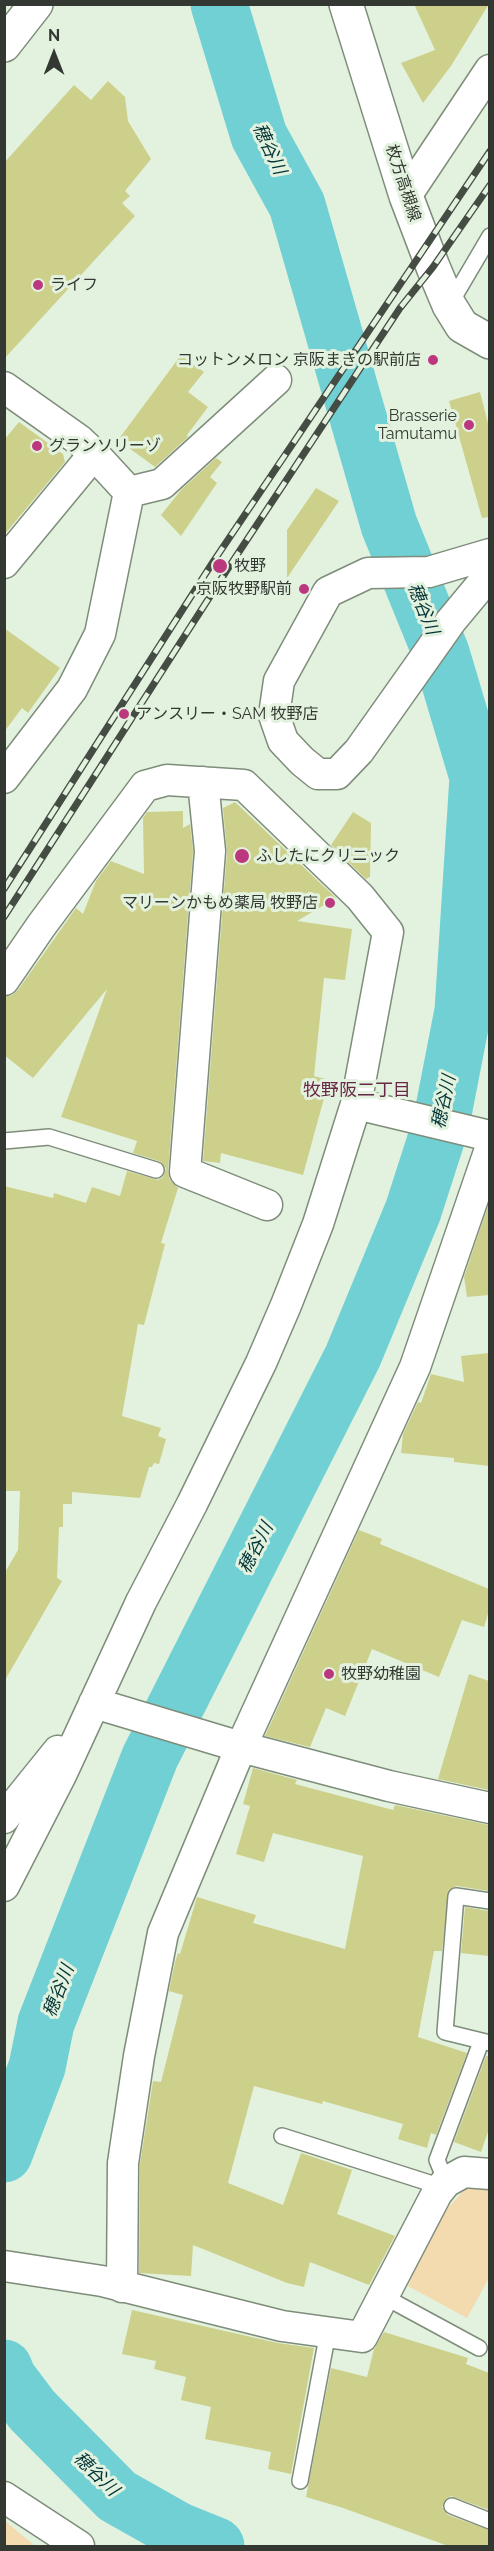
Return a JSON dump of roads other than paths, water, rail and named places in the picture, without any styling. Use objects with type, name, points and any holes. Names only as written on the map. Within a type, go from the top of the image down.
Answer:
[{"type":"main road","points":[[4,45],[36,4]]},
{"type":"main road","name":"枚方高槻線","points":[[346,4],[406,196],[449,305],[462,326],[489,342]]},
{"type":"street","points":[[406,196],[489,70]]},
{"type":"street","points":[[129,492],[162,484],[276,380]]},
{"type":"street","points":[[4,387],[94,454],[129,492]]},
{"type":"street","points":[[4,563],[94,454]]},
{"type":"street","points":[[4,778],[16,738],[72,689],[100,634],[129,492]]},
{"type":"street","points":[[488,569],[359,751],[338,774],[318,774],[283,741],[274,715],[279,681],[328,592],[368,573],[488,569]]},
{"type":"street","points":[[4,980],[41,926],[145,786],[167,780],[244,786],[360,897],[388,932],[362,1105],[318,1224],[261,1363],[141,1602],[102,1705],[61,1775],[4,1886]]},
{"type":"street","points":[[203,782],[210,851],[184,1172],[267,1205]]},
{"type":"street","points":[[112,2284],[123,2163],[139,2056],[163,1933],[238,1746],[415,1367],[486,1139],[362,1105]]},
{"type":"street","points":[[102,1705],[238,1746],[389,1786],[489,1808]]},
{"type":"street","points":[[4,1818],[102,1705]]},
{"type":"street","points":[[4,2266],[112,2284],[282,2326],[362,2337],[444,2184],[464,2172],[489,2174]]},
{"type":"street","points":[[4,2497],[79,2547]]},
{"type":"lane","points":[[449,305],[489,236]]},
{"type":"lane","points":[[4,1141],[49,1137],[156,1170]]},
{"type":"lane","points":[[444,2184],[437,2160],[485,2042],[445,2032],[456,1896],[489,1900]]},
{"type":"lane","points":[[282,2136],[444,2184]]},
{"type":"lane","points":[[383,2296],[479,2348]]},
{"type":"lane","points":[[300,2481],[328,2332]]},
{"type":"lane","points":[[452,2506],[489,2521]]},
{"type":"waterway","name":"穂谷川","points":[[4,2154],[37,2067],[46,2023],[150,1757],[353,1356],[413,1211],[441,1124],[463,1011],[478,777],[441,653],[389,525],[297,205],[259,136],[219,4]]},
{"type":"waterway","name":"穂谷川","points":[[4,2368],[8,2378],[32,2410],[117,2496],[179,2531],[216,2546]]},
{"type":"railway","points":[[4,889],[213,562],[490,151]]},
{"type":"railway","points":[[4,917],[227,570],[400,308],[433,267],[490,185]]},
{"type":"place","name":"ライフ","points":[[38,285]]},
{"type":"place","name":"コットンメロン 京阪まきの駅前店","points":[[433,360]]},
{"type":"place","name":"Brasserie Tamutamu","points":[[469,425]]},
{"type":"place","name":"グランソリーゾ","points":[[37,446]]},
{"type":"place","name":"牧野","points":[[220,566]]},
{"type":"place","name":"京阪牧野駅前","points":[[304,589]]},
{"type":"place","name":"アンスリー・SAM 牧野店","points":[[124,714]]},
{"type":"place","name":"ふしたにクリニック","points":[[242,856]]},
{"type":"place","name":"マリーンかもめ薬局 牧野店","points":[[330,903]]},
{"type":"place","name":"牧野幼稚園","points":[[329,1674]]},
{"type":"district","name":"牧野阪二丁目","points":[[357,1091]]}]
